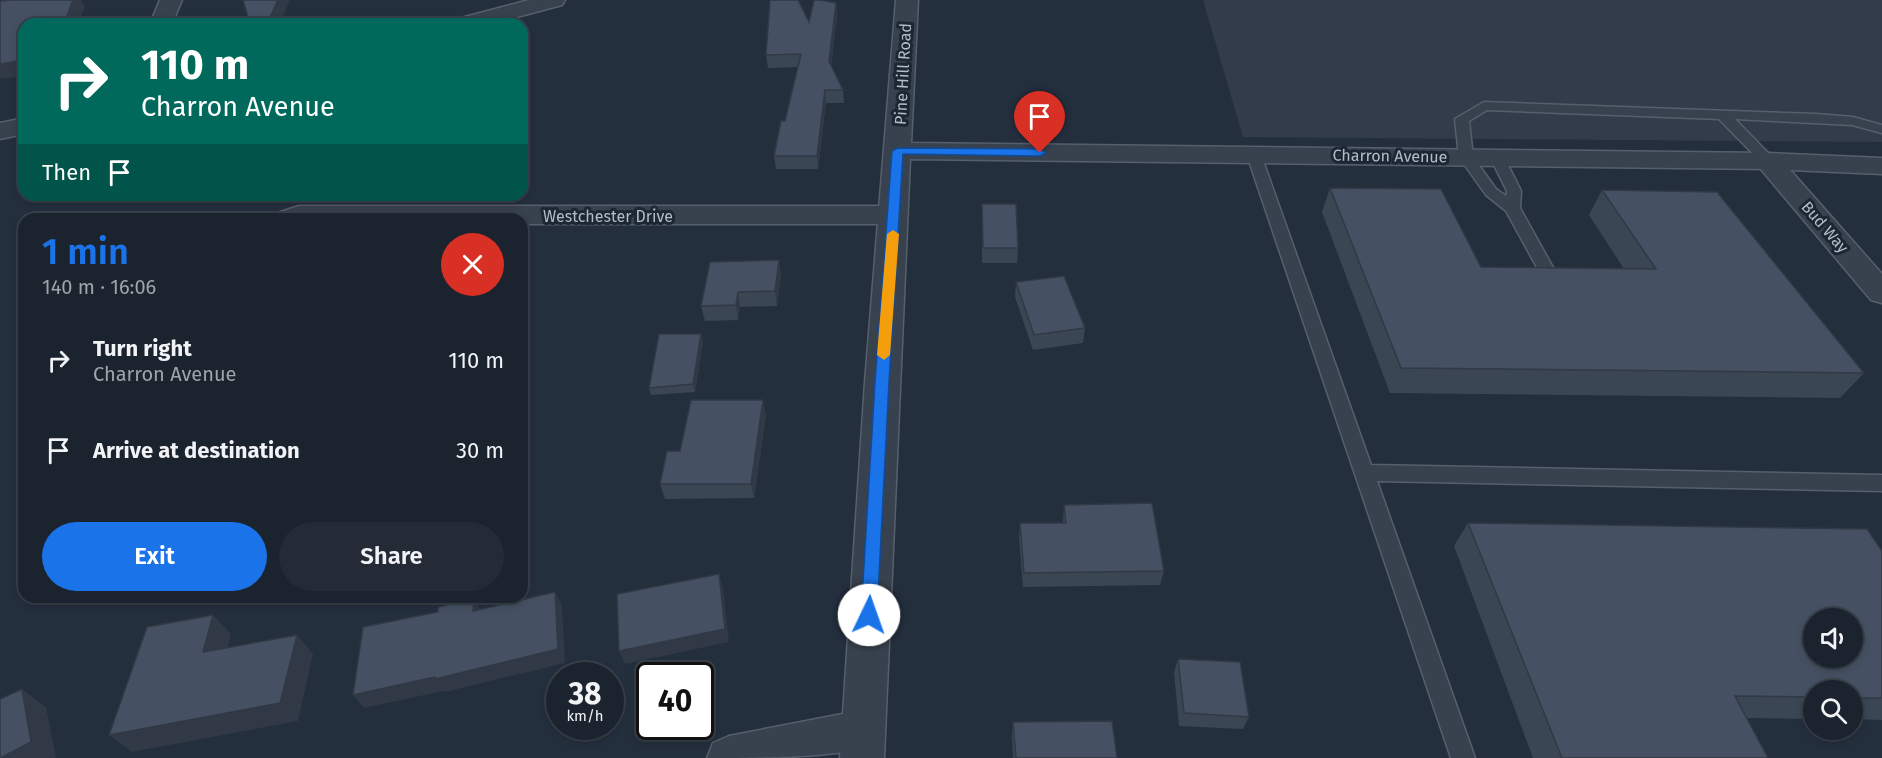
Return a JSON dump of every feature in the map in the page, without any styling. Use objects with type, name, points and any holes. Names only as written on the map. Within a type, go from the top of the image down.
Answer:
[{"type":"street","points":[[164,18],[171,0]]},
{"type":"street","points":[[487,18],[554,0]]},
{"type":"street","name":"Pine Hill Road","points":[[862,745],[882,382],[907,0]]},
{"type":"street","points":[[0,131],[18,127]]},
{"type":"street","name":"Charron Avenue","points":[[898,151],[1768,161],[1882,166]]},
{"type":"street","name":"Bud Way","points":[[1768,161],[1882,293]]},
{"type":"street","name":"Westchester Drive","points":[[528,216],[894,215]]},
{"type":"street","points":[[729,758],[862,745]]},
{"type":"lane","points":[[1548,273],[1512,208],[1491,192],[1466,157],[1462,119],[1484,106],[1816,118],[1853,122],[1882,129]]},
{"type":"lane","points":[[1722,114],[1768,161]]},
{"type":"lane","points":[[1254,155],[1463,758]]},
{"type":"lane","points":[[1497,157],[1514,191],[1512,208]]},
{"type":"lane","points":[[1364,473],[1882,483]]},
{"type":"shaded area","points":[[1203,0],[1882,0],[1882,142],[1243,137]]},
{"type":"building","points":[[73,0],[66,18],[18,18],[18,61],[0,64],[0,1]]},
{"type":"building","points":[[243,0],[278,0],[270,18],[248,18]]},
{"type":"building","points":[[770,0],[798,0],[809,22],[814,0],[836,3],[829,61],[843,90],[825,90],[817,156],[774,156],[781,121],[785,121],[801,54],[766,55]]},
{"type":"building","points":[[1330,188],[1441,189],[1481,267],[1656,269],[1602,190],[1717,192],[1864,373],[1401,368]]},
{"type":"building","points":[[982,204],[1016,204],[1018,248],[983,248]]},
{"type":"building","points":[[779,260],[775,291],[738,292],[736,305],[701,306],[710,262]]},
{"type":"building","points":[[1064,276],[1085,328],[1034,335],[1016,282]]},
{"type":"building","points":[[659,334],[701,334],[693,384],[649,388]]},
{"type":"building","points":[[691,400],[763,400],[751,484],[660,484],[667,451],[680,451]]},
{"type":"building","points":[[1152,503],[1164,571],[1024,573],[1020,523],[1066,523],[1064,505]]},
{"type":"building","points":[[1468,523],[1867,529],[1882,551],[1882,698],[1863,698],[1863,680],[1803,680],[1803,697],[1735,696],[1768,758],[1562,758]]},
{"type":"building","points":[[719,574],[725,629],[619,651],[617,594]]},
{"type":"building","points":[[555,592],[558,649],[435,679],[435,677],[353,695],[363,627],[438,612],[438,607],[456,603],[474,603],[473,611],[508,603],[528,603],[528,598]]},
{"type":"building","points":[[213,615],[203,652],[297,635],[280,703],[109,735],[147,627]]},
{"type":"building","points":[[1178,659],[1240,662],[1249,717],[1184,713]]},
{"type":"building","points":[[22,689],[31,742],[0,758],[0,699]]},
{"type":"building","points":[[1112,721],[1117,758],[1016,758],[1013,722]]},
{"type":"slow traffic","points":[[884,355],[893,234]]},
{"type":"route","points":[[869,615],[898,151],[1040,153]]}]
